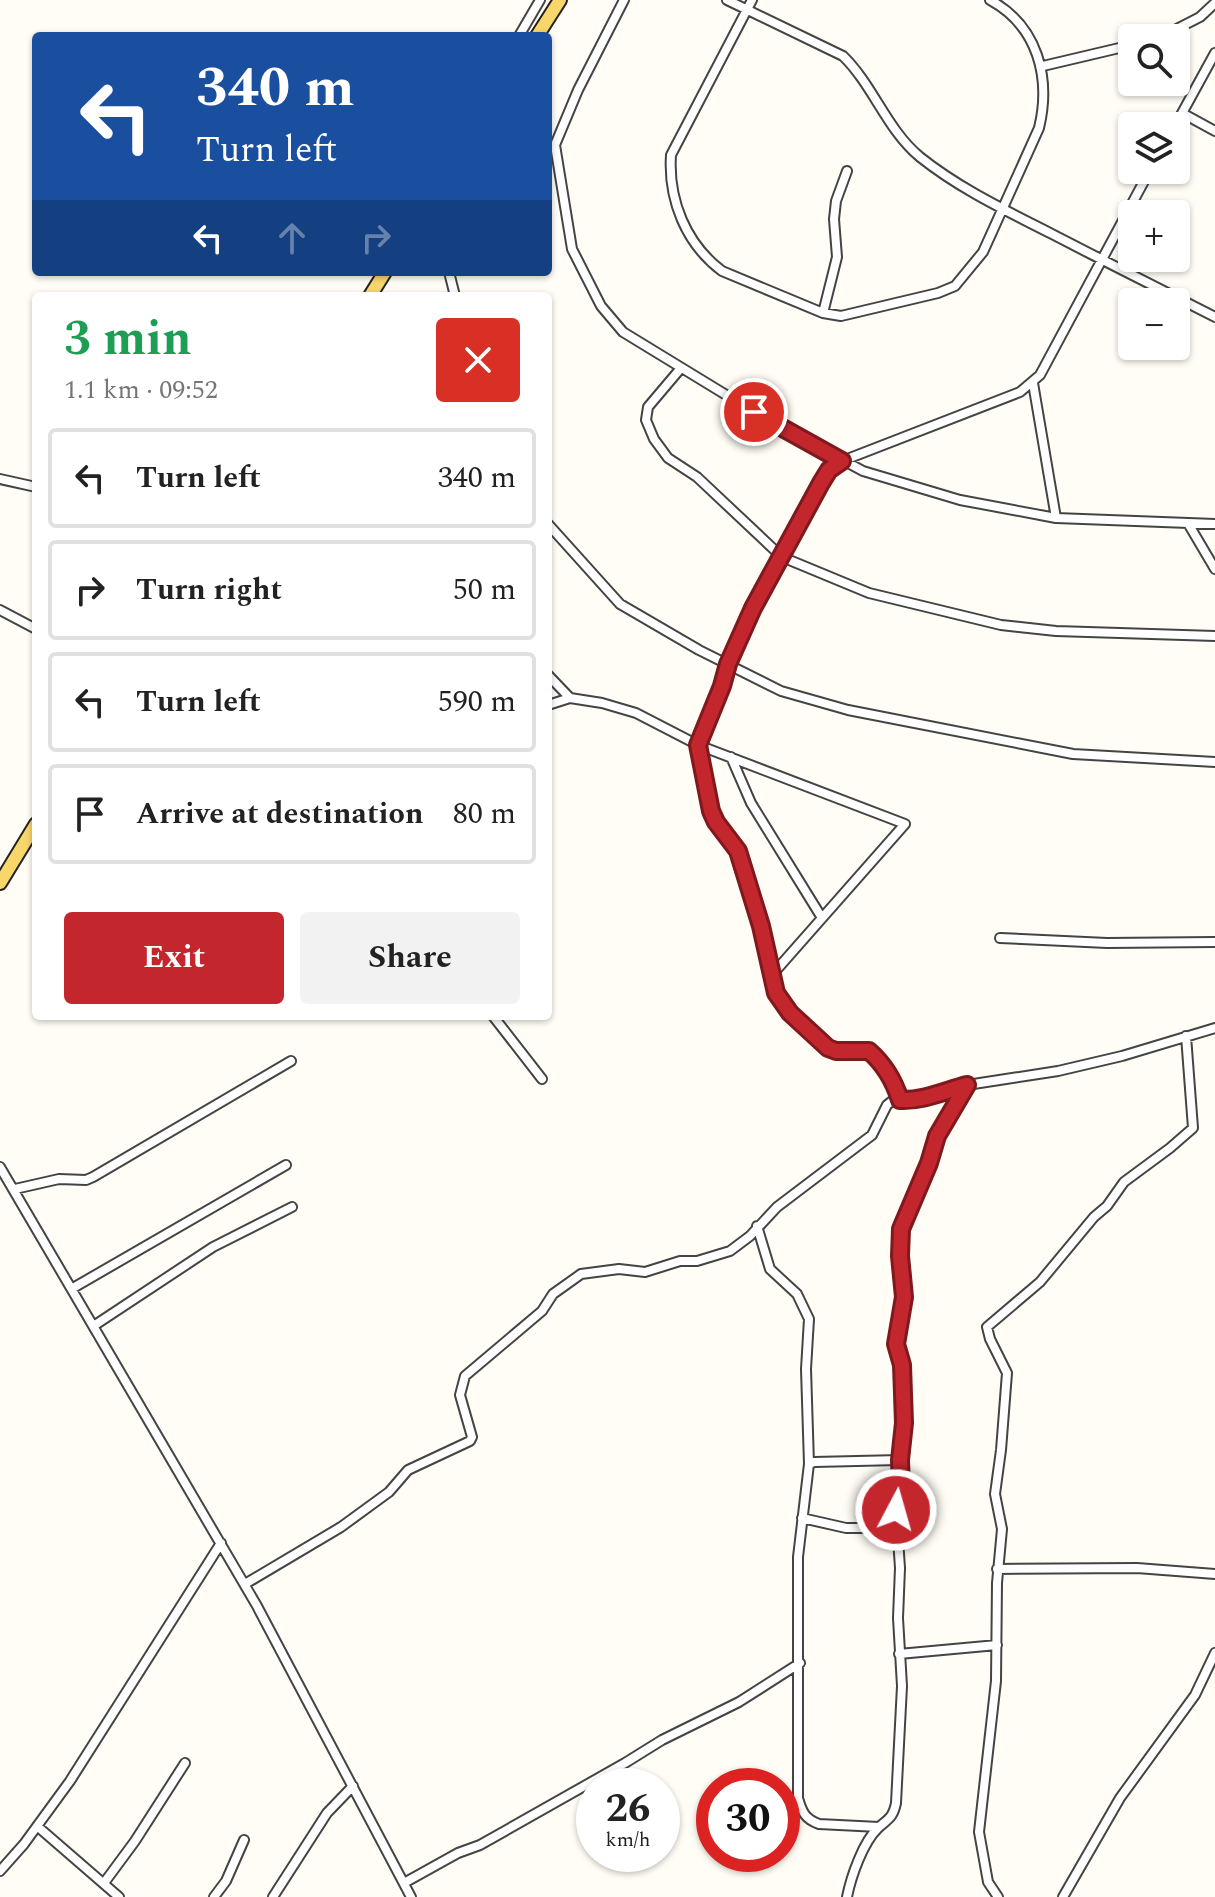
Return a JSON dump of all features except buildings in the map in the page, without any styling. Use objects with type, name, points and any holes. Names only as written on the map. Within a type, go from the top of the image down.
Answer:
[{"type":"main road","points":[[540,32],[560,0]]},
{"type":"main road","points":[[0,883],[32,831]]},
{"type":"street","points":[[521,32],[540,0]]},
{"type":"street","points":[[624,0],[552,148],[572,249],[594,294],[623,332],[754,412],[863,471],[960,500],[1056,518],[1215,524]]},
{"type":"street","points":[[727,0],[843,56],[855,67],[883,113],[917,155],[1003,209],[1215,317]]},
{"type":"street","points":[[752,0],[671,155],[670,176],[676,206],[696,246],[722,271],[823,313],[841,316],[938,293],[955,286],[983,252],[1039,128],[1043,109],[1043,66],[1013,14],[990,0]]},
{"type":"street","points":[[1186,24],[1200,17],[1215,3]]},
{"type":"street","points":[[1043,66],[1118,48]]},
{"type":"street","points":[[1183,112],[1215,53]]},
{"type":"street","points":[[1190,117],[1215,131]]},
{"type":"street","points":[[823,313],[837,257],[836,201],[847,171]]},
{"type":"street","points":[[900,1100],[896,1087],[879,1060],[869,1051],[836,1051],[819,1042],[776,993],[761,926],[738,851],[711,811],[698,745],[753,608],[829,470],[842,461],[1020,392],[1033,383],[1142,184]]},
{"type":"street","points":[[681,368],[648,407],[646,420],[654,439],[668,458],[697,477],[782,557],[869,593],[1001,625],[1056,631],[1215,636]]},
{"type":"street","points":[[1033,383],[1056,518]]},
{"type":"street","points":[[0,479],[32,486]]},
{"type":"street","points":[[1189,525],[1215,569]]},
{"type":"street","points":[[552,528],[620,604],[728,664],[794,696],[1073,754],[1215,762]]},
{"type":"street","points":[[0,610],[32,627]]},
{"type":"street","points":[[552,679],[570,698]]},
{"type":"street","points":[[552,704],[570,698],[636,713],[698,745],[905,824],[771,976]]},
{"type":"street","points":[[731,757],[751,803],[822,918]]},
{"type":"street","points":[[1000,938],[1107,943],[1215,942]]},
{"type":"street","points":[[496,1020],[542,1079]]},
{"type":"street","points":[[245,1584],[341,1527],[389,1492],[408,1470],[470,1441],[472,1437],[460,1395],[465,1376],[537,1316],[553,1294],[581,1274],[619,1269],[645,1272],[680,1261],[697,1261],[719,1255],[740,1244],[777,1207],[872,1135],[892,1101],[921,1100],[937,1092],[967,1085],[1058,1071],[1122,1056],[1215,1028]]},
{"type":"street","points":[[998,1897],[988,1882],[979,1832],[994,1713],[997,1569],[1002,1529],[995,1494],[1007,1373],[987,1327],[1040,1282],[1094,1217],[1107,1206],[1124,1182],[1193,1128],[1186,1036]]},
{"type":"street","points":[[15,1189],[59,1179],[86,1180],[93,1177],[291,1061]]},
{"type":"street","points":[[847,1897],[861,1854],[879,1827],[892,1818],[896,1803],[902,1686],[899,1654],[900,1568],[896,1528],[904,1405],[902,1365],[896,1344],[904,1297],[901,1229],[937,1136],[967,1085]]},
{"type":"street","points":[[73,1288],[286,1165]]},
{"type":"street","points":[[0,1167],[245,1584],[411,1897]]},
{"type":"street","points":[[95,1325],[213,1247],[292,1207]]},
{"type":"street","points":[[757,1226],[770,1269],[797,1294],[809,1319],[806,1369],[809,1464],[798,1557],[798,1798],[804,1816],[819,1824],[879,1827]]},
{"type":"street","points":[[809,1464],[900,1460]]},
{"type":"street","points":[[802,1518],[846,1528],[896,1528]]},
{"type":"street","points":[[0,1871],[70,1781],[221,1543]]},
{"type":"street","points":[[997,1569],[1137,1568],[1215,1574]]},
{"type":"street","points":[[899,1654],[997,1645]]},
{"type":"street","points":[[1063,1897],[1120,1798],[1188,1705],[1215,1653]]},
{"type":"street","points":[[404,1883],[458,1853],[480,1845],[662,1740],[739,1702],[800,1663]]},
{"type":"street","points":[[104,1883],[185,1763]]},
{"type":"street","points":[[273,1897],[336,1800],[353,1786]]},
{"type":"street","points":[[37,1826],[119,1897]]},
{"type":"street","points":[[214,1897],[226,1881],[244,1840]]},
{"type":"route","points":[[754,412],[842,461],[829,470],[821,483],[753,608],[728,664],[698,745],[711,811],[738,851],[761,926],[776,993],[790,1013],[828,1048],[836,1051],[869,1051],[888,1073],[900,1100],[921,1100],[937,1092],[967,1085],[937,1136],[932,1157],[901,1229],[904,1297],[896,1344],[902,1365],[904,1423],[901,1488],[896,1510]]}]
